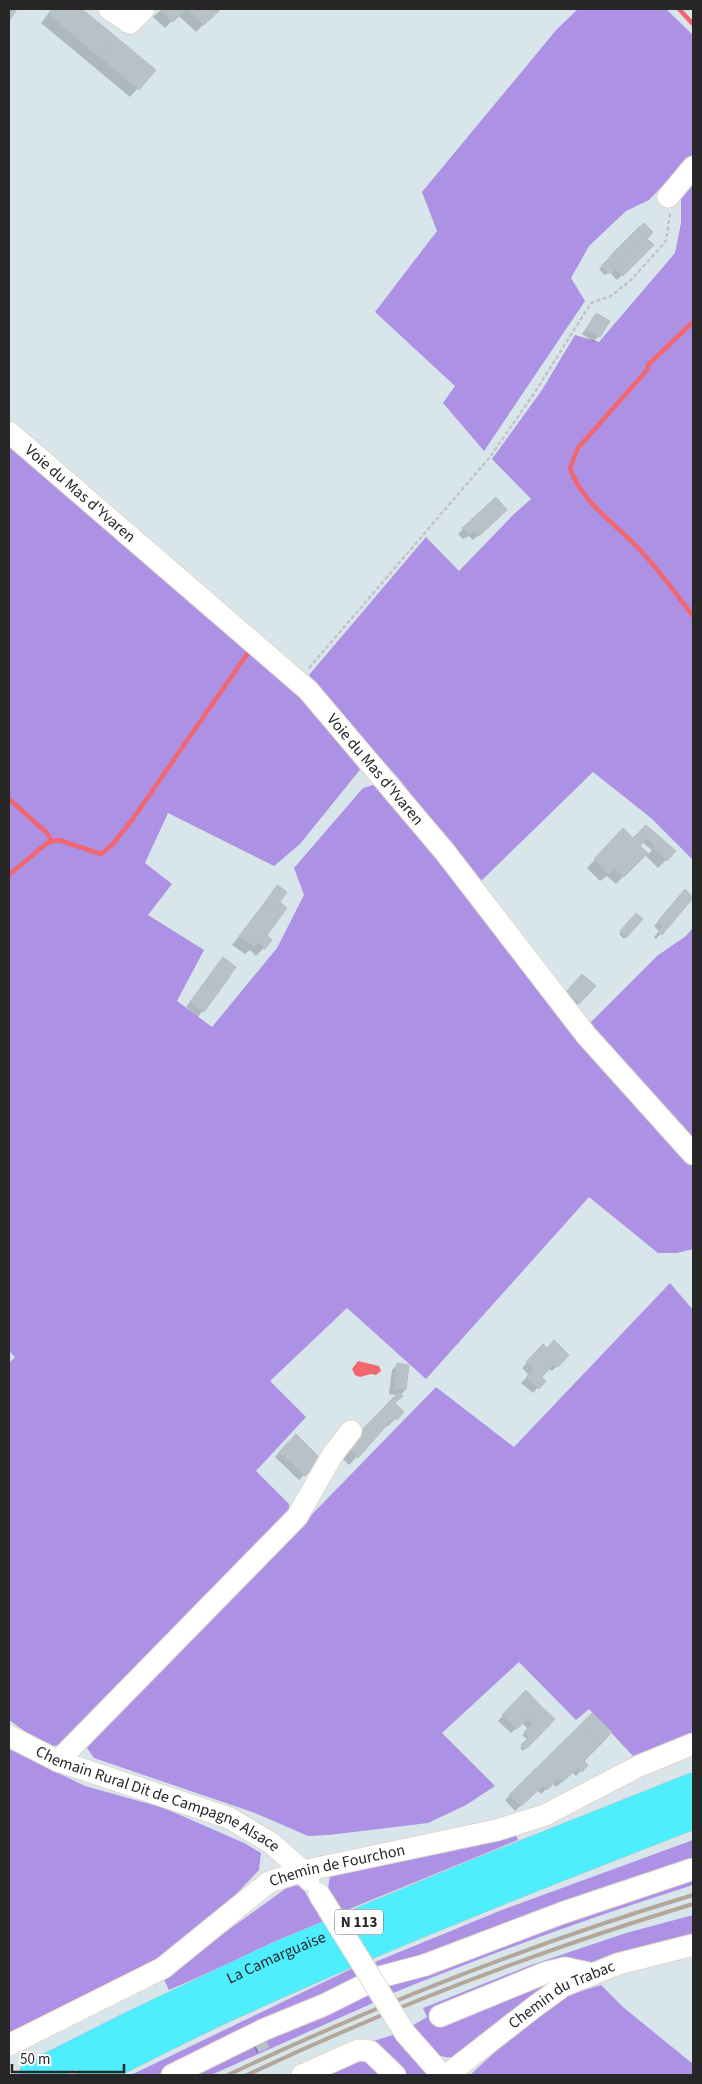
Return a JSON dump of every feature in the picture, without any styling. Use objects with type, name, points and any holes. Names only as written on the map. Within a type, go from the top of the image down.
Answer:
[{"type":"highway","name":"La Camarguaise","points":[[33,2075],[130,2026],[275,1957],[487,1869],[693,1787]]},
{"type":"highway","name":"La Camarguaise","points":[[90,2075],[237,2002],[368,1945],[693,1815]]},
{"type":"street","points":[[109,9],[130,23],[144,9]]},
{"type":"street","points":[[668,197],[693,167]]},
{"type":"street","name":"Voie du Mas d'Yvaren","points":[[9,432],[308,690],[445,852],[586,1034],[693,1154]]},
{"type":"street","points":[[58,1761],[297,1517],[333,1454],[351,1431]]},
{"type":"street","name":"Chemain Rural Dit de Campagne Alsace","points":[[9,1736],[58,1761],[229,1818],[271,1843],[303,1871],[405,2033],[442,2075]]},
{"type":"street","name":"Chemin de Fourchon","points":[[9,2045],[164,1968],[269,1882],[303,1871],[497,1830],[545,1815],[640,1766],[693,1744]]},
{"type":"street","points":[[172,2075],[263,2030],[324,2005],[380,1978],[425,1965],[562,1913],[693,1869]]},
{"type":"street","name":"Chemin du Trabac","points":[[446,2075],[532,2008],[564,1986],[618,1964],[693,1945]]},
{"type":"street","points":[[440,2016],[559,1969],[565,1968],[593,1974]]},
{"type":"street","points":[[302,2075],[358,2050],[370,2051],[395,2075]]},
{"type":"path","points":[[298,682],[490,457],[533,395],[591,303],[611,296],[632,279],[666,241],[670,216],[668,197]]},
{"type":"shaded area","points":[[578,9],[666,9],[693,35],[693,154],[649,200],[626,211],[589,246],[571,278],[585,301],[484,451],[443,403],[455,386],[375,312],[437,231],[422,192],[557,29]]},
{"type":"shaded area","points":[[693,173],[693,860],[651,818],[593,772],[479,883],[400,780],[309,675],[426,537],[459,571],[531,499],[492,459],[542,390],[575,335],[599,342],[675,253],[681,223],[681,185]]},
{"type":"shaded area","points":[[9,445],[299,690],[363,766],[300,844],[274,866],[168,813],[145,863],[172,884],[148,915],[204,950],[177,1001],[212,1027],[277,948],[304,895],[294,868],[363,788],[380,783],[693,1163],[693,1249],[677,1253],[658,1253],[589,1197],[426,1379],[347,1308],[270,1381],[306,1417],[256,1471],[289,1504],[289,1514],[67,1742],[51,1747],[44,1745],[9,1720],[9,1363],[15,1357],[9,1351]]},
{"type":"shaded area","points":[[693,928],[693,1142],[588,1025],[657,956],[686,936]]},
{"type":"shaded area","points":[[670,1283],[693,1310],[693,1732],[633,1756],[589,1709],[576,1720],[519,1662],[442,1733],[495,1786],[466,1805],[428,1823],[308,1836],[255,1813],[94,1758],[87,1748],[100,1732],[436,1387],[514,1447]]},
{"type":"shaded area","points":[[358,1361],[379,1366],[381,1371],[376,1375],[371,1374],[360,1377],[355,1375],[352,1369]]},
{"type":"shaded area","points":[[9,1749],[85,1786],[164,1808],[244,1843],[261,1853],[259,1870],[222,1909],[179,1949],[138,1974],[85,1995],[9,2033]]},
{"type":"shaded area","points":[[515,1833],[518,1840],[342,1912],[328,1889],[330,1875],[463,1846],[491,1842]]},
{"type":"shaded area","points":[[693,1840],[693,1861],[381,1973],[375,1962],[502,1910]]},
{"type":"shaded area","points":[[693,1874],[693,1885],[542,1936],[393,1993],[385,1981]]},
{"type":"shaded area","points":[[292,1884],[302,1887],[323,1922],[169,1990],[163,1977]]},
{"type":"shaded area","points":[[693,1915],[693,1935],[634,1951],[453,2057],[446,2057],[434,2052],[412,2026],[427,2017],[423,2008],[531,1965],[626,1933]]},
{"type":"shaded area","points":[[353,1968],[373,2003],[211,2075],[131,2075]]},
{"type":"shaded area","points":[[601,1985],[623,2007],[693,2064],[693,2075],[470,2075],[539,2012],[571,1994]]},
{"type":"shaded area","points":[[393,2035],[428,2075],[405,2075],[367,2043]]},
{"type":"shaded area","points":[[358,2057],[389,2075],[317,2075]]},
{"type":"building","points":[[9,9],[17,9],[9,21]]},
{"type":"building","points":[[52,9],[82,9],[116,37],[99,57],[48,14]]},
{"type":"building","points":[[160,9],[186,9],[173,22]]},
{"type":"building","points":[[188,9],[221,9],[204,25]]},
{"type":"building","points":[[116,37],[156,70],[139,90],[99,57]]},
{"type":"building","points":[[644,223],[653,232],[647,239],[637,229]]},
{"type":"building","points":[[637,229],[645,237],[621,261],[613,253]]},
{"type":"building","points":[[645,237],[654,245],[623,276],[614,268]]},
{"type":"building","points":[[613,253],[621,261],[614,268],[607,260]]},
{"type":"building","points":[[607,260],[614,268],[608,274],[601,266]]},
{"type":"building","points":[[596,313],[610,321],[600,337],[586,329]]},
{"type":"building","points":[[496,497],[507,510],[479,536],[474,531],[469,535],[462,528]]},
{"type":"building","points":[[646,825],[676,851],[667,861],[653,847],[658,842],[651,835],[640,846],[648,853],[624,877],[615,869],[609,874],[594,859],[623,828],[633,838]]},
{"type":"building","points":[[651,835],[658,842],[655,846],[647,838]]},
{"type":"building","points":[[277,885],[287,892],[275,909],[265,902]]},
{"type":"building","points":[[685,889],[693,898],[662,935],[658,932],[663,926],[658,921]]},
{"type":"building","points":[[265,902],[275,909],[280,902],[287,908],[267,935],[272,940],[265,949],[258,942],[254,947],[239,936]]},
{"type":"building","points":[[636,913],[643,919],[627,937],[620,931]]},
{"type":"building","points":[[223,957],[236,967],[221,989],[206,980]]},
{"type":"building","points":[[582,974],[596,986],[579,1004],[566,992]]},
{"type":"building","points":[[206,980],[221,989],[204,1012],[190,1002]]},
{"type":"building","points":[[554,1340],[569,1355],[558,1367],[554,1364],[542,1377],[546,1381],[539,1389],[526,1377],[533,1370],[526,1362],[543,1344],[547,1348]]},
{"type":"building","points":[[397,1363],[409,1365],[406,1390],[394,1389]]},
{"type":"building","points":[[399,1392],[403,1396],[395,1403],[404,1412],[397,1420],[394,1417],[358,1458],[346,1446]]},
{"type":"building","points":[[296,1434],[321,1459],[305,1476],[279,1452]]},
{"type":"building","points":[[526,1690],[541,1706],[517,1729],[502,1715]]},
{"type":"building","points":[[541,1706],[555,1719],[542,1733],[528,1719]]},
{"type":"building","points":[[592,1713],[612,1732],[601,1744],[581,1724]]},
{"type":"building","points":[[532,1724],[542,1733],[526,1749],[521,1745],[529,1737],[524,1732]]},
{"type":"building","points":[[581,1724],[601,1744],[584,1761],[588,1765],[582,1772],[578,1768],[561,1783],[558,1779],[547,1790],[543,1786],[521,1806],[509,1795]]},
{"type":"building","points":[[265,2039],[269,2047],[259,2052],[255,2044]]},
{"type":"waterway","points":[[679,9],[693,24]]},
{"type":"waterway","points":[[693,322],[648,365],[647,370],[578,448],[570,468],[582,492],[600,512],[631,540],[693,616]]},
{"type":"waterway","points":[[9,875],[47,843],[59,840],[101,854],[112,845],[132,820],[247,654]]},
{"type":"waterway","points":[[9,799],[47,833],[52,842]]},
{"type":"railway","points":[[228,2075],[342,2024],[457,1976],[574,1933],[693,1895]]},
{"type":"railway","points":[[247,2075],[356,2026],[467,1981],[523,1960],[693,1904]]}]
